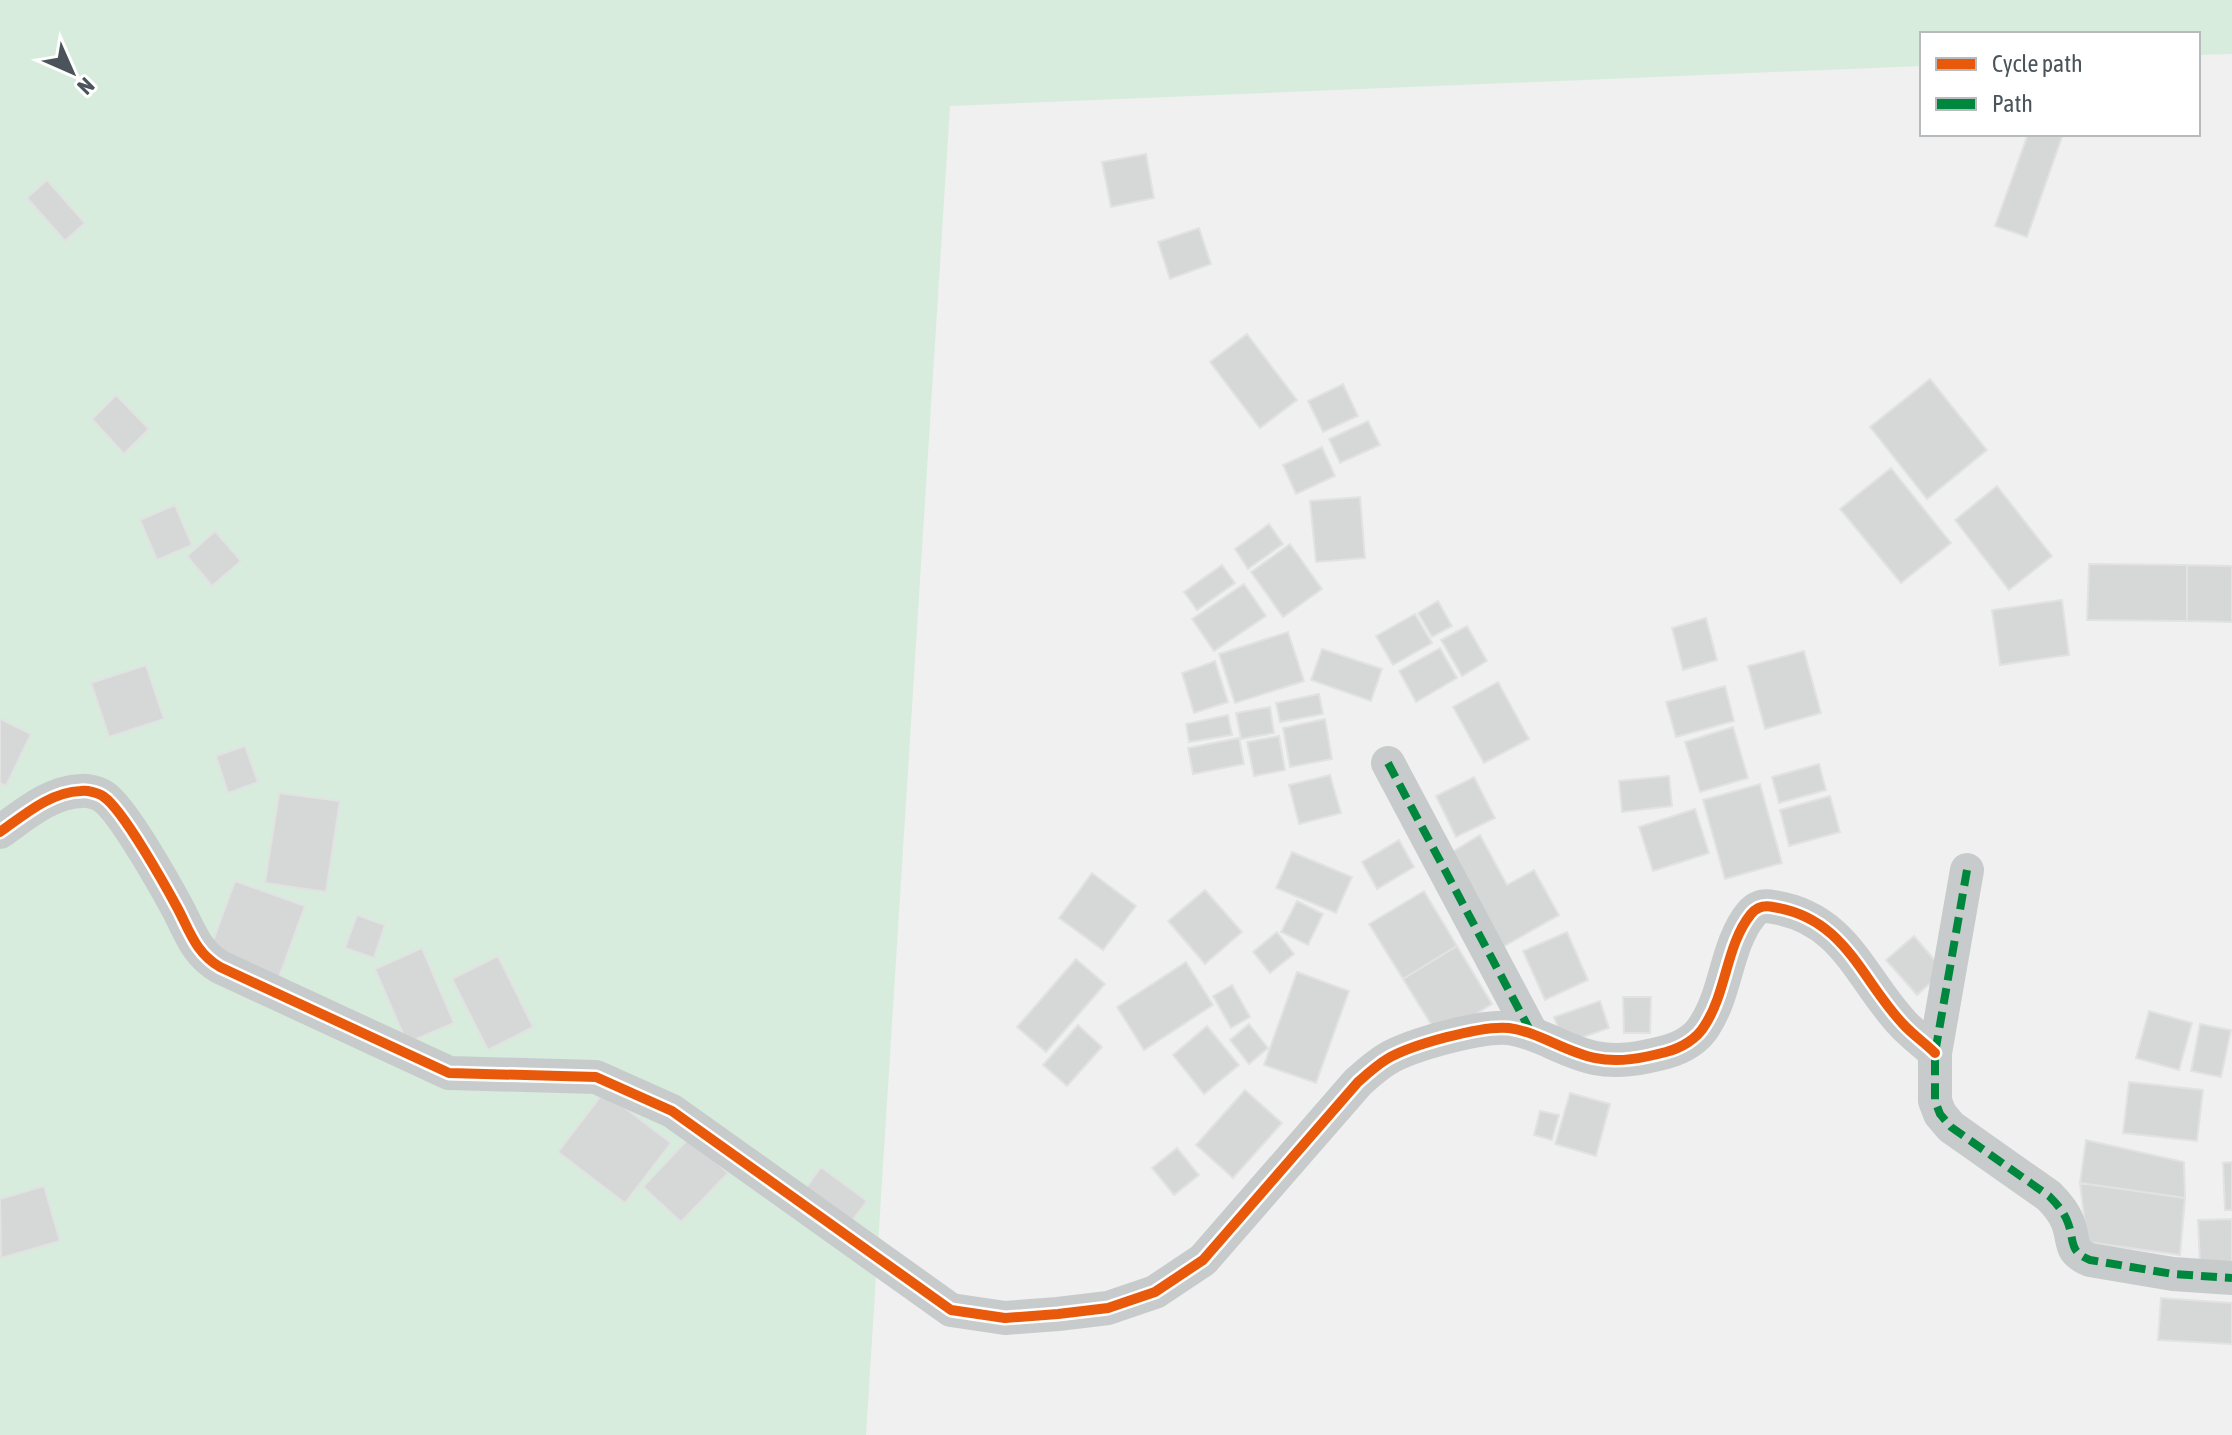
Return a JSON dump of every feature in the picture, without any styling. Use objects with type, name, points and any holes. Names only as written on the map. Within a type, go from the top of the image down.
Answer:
[{"type":"street","points":[[1388,763],[1532,1034]]},
{"type":"street","points":[[0,832],[54,796],[83,790],[102,795],[124,820],[176,905],[199,950],[205,958],[220,967],[449,1073],[596,1077],[672,1111],[951,1310],[1005,1318],[1108,1308],[1155,1292],[1203,1260],[1358,1082],[1387,1059],[1431,1042],[1486,1029],[1508,1028],[1595,1058],[1638,1060],[1681,1048],[1704,1029],[1715,1008],[1738,938],[1752,912],[1762,906],[1800,915],[1829,929],[1850,950],[1903,1024],[1935,1053]]},
{"type":"street","points":[[1967,870],[1935,1053],[1935,1101],[1940,1114],[1951,1127],[2049,1196],[2061,1209],[2069,1225],[2072,1245],[2079,1255],[2090,1260],[2173,1274],[2232,1278]]},
{"type":"green space","points":[[0,0],[2232,0],[2232,54],[2200,55],[2200,32],[1920,32],[1920,66],[950,106],[866,1435],[0,1435]]},
{"type":"building","points":[[2027,136],[2062,136],[2027,237],[1995,226]]},
{"type":"building","points":[[1146,154],[1154,198],[1111,207],[1102,162]]},
{"type":"building","points":[[47,180],[85,223],[65,241],[27,198]]},
{"type":"building","points":[[1199,228],[1211,264],[1170,279],[1158,242]]},
{"type":"building","points":[[1247,334],[1297,400],[1260,428],[1210,362]]},
{"type":"building","points":[[1930,379],[1987,450],[1927,499],[1870,427]]},
{"type":"building","points":[[1343,384],[1358,416],[1323,432],[1308,401]]},
{"type":"building","points":[[116,395],[149,429],[124,454],[92,419]]},
{"type":"building","points":[[1368,421],[1380,445],[1340,463],[1329,439]]},
{"type":"building","points":[[1322,447],[1335,476],[1296,494],[1283,465]]},
{"type":"building","points":[[1891,468],[1951,543],[1901,583],[1840,509]]},
{"type":"building","points":[[1997,486],[2052,556],[2009,590],[1955,520]]},
{"type":"building","points":[[1360,497],[1365,558],[1316,562],[1310,501]]},
{"type":"building","points":[[175,505],[192,545],[157,560],[140,520]]},
{"type":"building","points":[[1269,524],[1283,544],[1248,569],[1235,549]]},
{"type":"building","points":[[215,531],[241,561],[212,586],[187,556]]},
{"type":"building","points":[[1290,544],[1322,589],[1283,617],[1251,572]]},
{"type":"building","points":[[2089,564],[2187,565],[2187,621],[2087,620]]},
{"type":"building","points":[[1222,565],[1235,583],[1197,610],[1184,592]]},
{"type":"building","points":[[2187,565],[2232,566],[2232,622],[2187,621]]},
{"type":"building","points":[[1244,584],[1266,616],[1214,651],[1192,619]]},
{"type":"building","points":[[2062,600],[2069,655],[2000,665],[1992,610]]},
{"type":"building","points":[[1438,601],[1452,626],[1432,637],[1418,613]]},
{"type":"building","points":[[1415,614],[1432,643],[1393,665],[1376,636]]},
{"type":"building","points":[[1706,618],[1717,660],[1683,670],[1672,628]]},
{"type":"building","points":[[1467,626],[1487,661],[1462,676],[1441,640]]},
{"type":"building","points":[[1288,632],[1304,681],[1235,703],[1219,654]]},
{"type":"building","points":[[1440,648],[1457,678],[1416,702],[1399,671]]},
{"type":"building","points":[[1322,649],[1382,669],[1371,701],[1311,680]]},
{"type":"building","points":[[1804,651],[1821,713],[1765,729],[1748,666]]},
{"type":"building","points":[[1215,661],[1228,702],[1194,713],[1182,673]]},
{"type":"building","points":[[146,665],[164,719],[109,737],[91,683]]},
{"type":"building","points":[[1498,682],[1529,739],[1484,763],[1453,707]]},
{"type":"building","points":[[1725,686],[1734,721],[1676,737],[1666,702]]},
{"type":"building","points":[[1319,694],[1323,714],[1280,722],[1276,703]]},
{"type":"building","points":[[1270,707],[1274,733],[1241,739],[1236,713]]},
{"type":"building","points":[[1228,715],[1232,735],[1189,742],[1186,724]]},
{"type":"building","points":[[0,719],[31,734],[6,786],[0,783]]},
{"type":"building","points":[[1325,719],[1332,759],[1290,767],[1283,728]]},
{"type":"building","points":[[1733,727],[1748,778],[1700,792],[1685,742]]},
{"type":"building","points":[[1279,736],[1285,770],[1254,776],[1247,742]]},
{"type":"building","points":[[1239,738],[1244,764],[1193,774],[1188,748]]},
{"type":"building","points":[[245,746],[258,782],[228,793],[216,756]]},
{"type":"building","points":[[1819,764],[1826,790],[1779,803],[1772,777]]},
{"type":"building","points":[[1330,775],[1341,813],[1299,824],[1289,785]]},
{"type":"building","points":[[1669,776],[1672,806],[1622,812],[1619,781]]},
{"type":"building","points":[[1474,777],[1495,818],[1456,837],[1436,796]]},
{"type":"building","points":[[1760,784],[1782,863],[1725,879],[1703,800]]},
{"type":"building","points":[[279,793],[340,801],[326,892],[265,883]]},
{"type":"building","points":[[1830,796],[1840,832],[1789,846],[1780,810]]},
{"type":"building","points":[[1695,809],[1709,853],[1653,871],[1639,827]]},
{"type":"building","points":[[1480,835],[1507,885],[1534,870],[1559,915],[1501,948],[1449,854]]},
{"type":"building","points":[[1399,840],[1414,867],[1377,889],[1362,862]]},
{"type":"building","points":[[1292,852],[1352,877],[1336,913],[1276,888]]},
{"type":"building","points":[[1092,873],[1136,906],[1103,950],[1059,918]]},
{"type":"building","points":[[235,881],[305,906],[278,980],[208,955]]},
{"type":"building","points":[[1205,890],[1242,932],[1205,964],[1168,921]]},
{"type":"building","points":[[1424,891],[1457,946],[1403,979],[1369,924]]},
{"type":"building","points":[[1297,901],[1323,914],[1308,945],[1281,932]]},
{"type":"building","points":[[357,915],[385,925],[374,958],[345,948]]},
{"type":"building","points":[[1277,932],[1294,954],[1270,973],[1253,952]]},
{"type":"building","points":[[1567,932],[1588,980],[1545,1000],[1523,951]]},
{"type":"building","points":[[1914,936],[1944,971],[1917,995],[1886,960]]},
{"type":"building","points":[[1457,946],[1492,1004],[1439,1037],[1403,979]]},
{"type":"building","points":[[422,948],[454,1023],[407,1043],[375,969]]},
{"type":"building","points":[[498,956],[533,1027],[488,1050],[452,979]]},
{"type":"building","points":[[1076,959],[1105,984],[1046,1052],[1017,1027]]},
{"type":"building","points":[[1186,962],[1213,1005],[1144,1050],[1117,1007]]},
{"type":"building","points":[[1297,972],[1349,991],[1316,1083],[1264,1065]]},
{"type":"building","points":[[1232,985],[1250,1017],[1231,1028],[1213,996]]},
{"type":"building","points":[[1623,997],[1651,997],[1650,1033],[1624,1033]]},
{"type":"building","points":[[1600,1001],[1609,1028],[1564,1044],[1554,1017]]},
{"type":"building","points":[[2149,1011],[2192,1023],[2179,1070],[2136,1058]]},
{"type":"building","points":[[1249,1024],[1268,1048],[1249,1064],[1230,1040]]},
{"type":"building","points":[[2200,1024],[2231,1030],[2221,1077],[2191,1071]]},
{"type":"building","points":[[1078,1025],[1102,1047],[1067,1086],[1043,1065]]},
{"type":"building","points":[[1207,1026],[1239,1065],[1204,1094],[1173,1055]]},
{"type":"building","points":[[2129,1082],[2203,1090],[2197,1141],[2123,1133]]},
{"type":"building","points":[[1245,1090],[1282,1123],[1233,1178],[1196,1145]]},
{"type":"building","points":[[604,1092],[671,1143],[625,1203],[558,1152]]},
{"type":"building","points":[[1570,1093],[1610,1104],[1596,1156],[1555,1144]]},
{"type":"building","points":[[1540,1111],[1559,1115],[1552,1140],[1534,1135]]},
{"type":"building","points":[[690,1137],[728,1173],[681,1222],[643,1187]]},
{"type":"building","points":[[2086,1140],[2184,1162],[2185,1198],[2080,1183]]},
{"type":"building","points":[[1177,1148],[1199,1175],[1174,1195],[1152,1168]]},
{"type":"building","points":[[2232,1162],[2232,1210],[2225,1210],[2223,1163]]},
{"type":"building","points":[[821,1167],[867,1201],[845,1230],[800,1196]]},
{"type":"building","points":[[2080,1183],[2185,1198],[2180,1255],[2087,1242]]},
{"type":"building","points":[[44,1186],[60,1241],[1,1258],[0,1199]]},
{"type":"building","points":[[2232,1219],[2232,1263],[2200,1264],[2198,1220]]},
{"type":"building","points":[[2161,1298],[2232,1303],[2232,1344],[2158,1340]]},
{"type":"marked path","points":[[1388,763],[1532,1034]]},
{"type":"marked path","points":[[1967,870],[1935,1053],[1935,1101],[1940,1114],[1951,1127],[2049,1196],[2064,1215],[2073,1245],[2083,1257],[2173,1274],[2232,1278]]},
{"type":"cycle path","points":[[0,832],[59,795],[84,791],[99,794],[112,805],[132,832],[164,883],[199,949],[220,967],[449,1073],[596,1077],[672,1111],[951,1310],[1005,1318],[1108,1308],[1155,1292],[1203,1260],[1358,1082],[1387,1059],[1412,1048],[1446,1037],[1497,1028],[1520,1030],[1584,1055],[1604,1059],[1640,1058],[1683,1045],[1698,1035],[1705,1025],[1718,998],[1736,940],[1751,914],[1761,907],[1770,906],[1797,913],[1818,923],[1849,952],[1903,1024],[1935,1053]]}]
